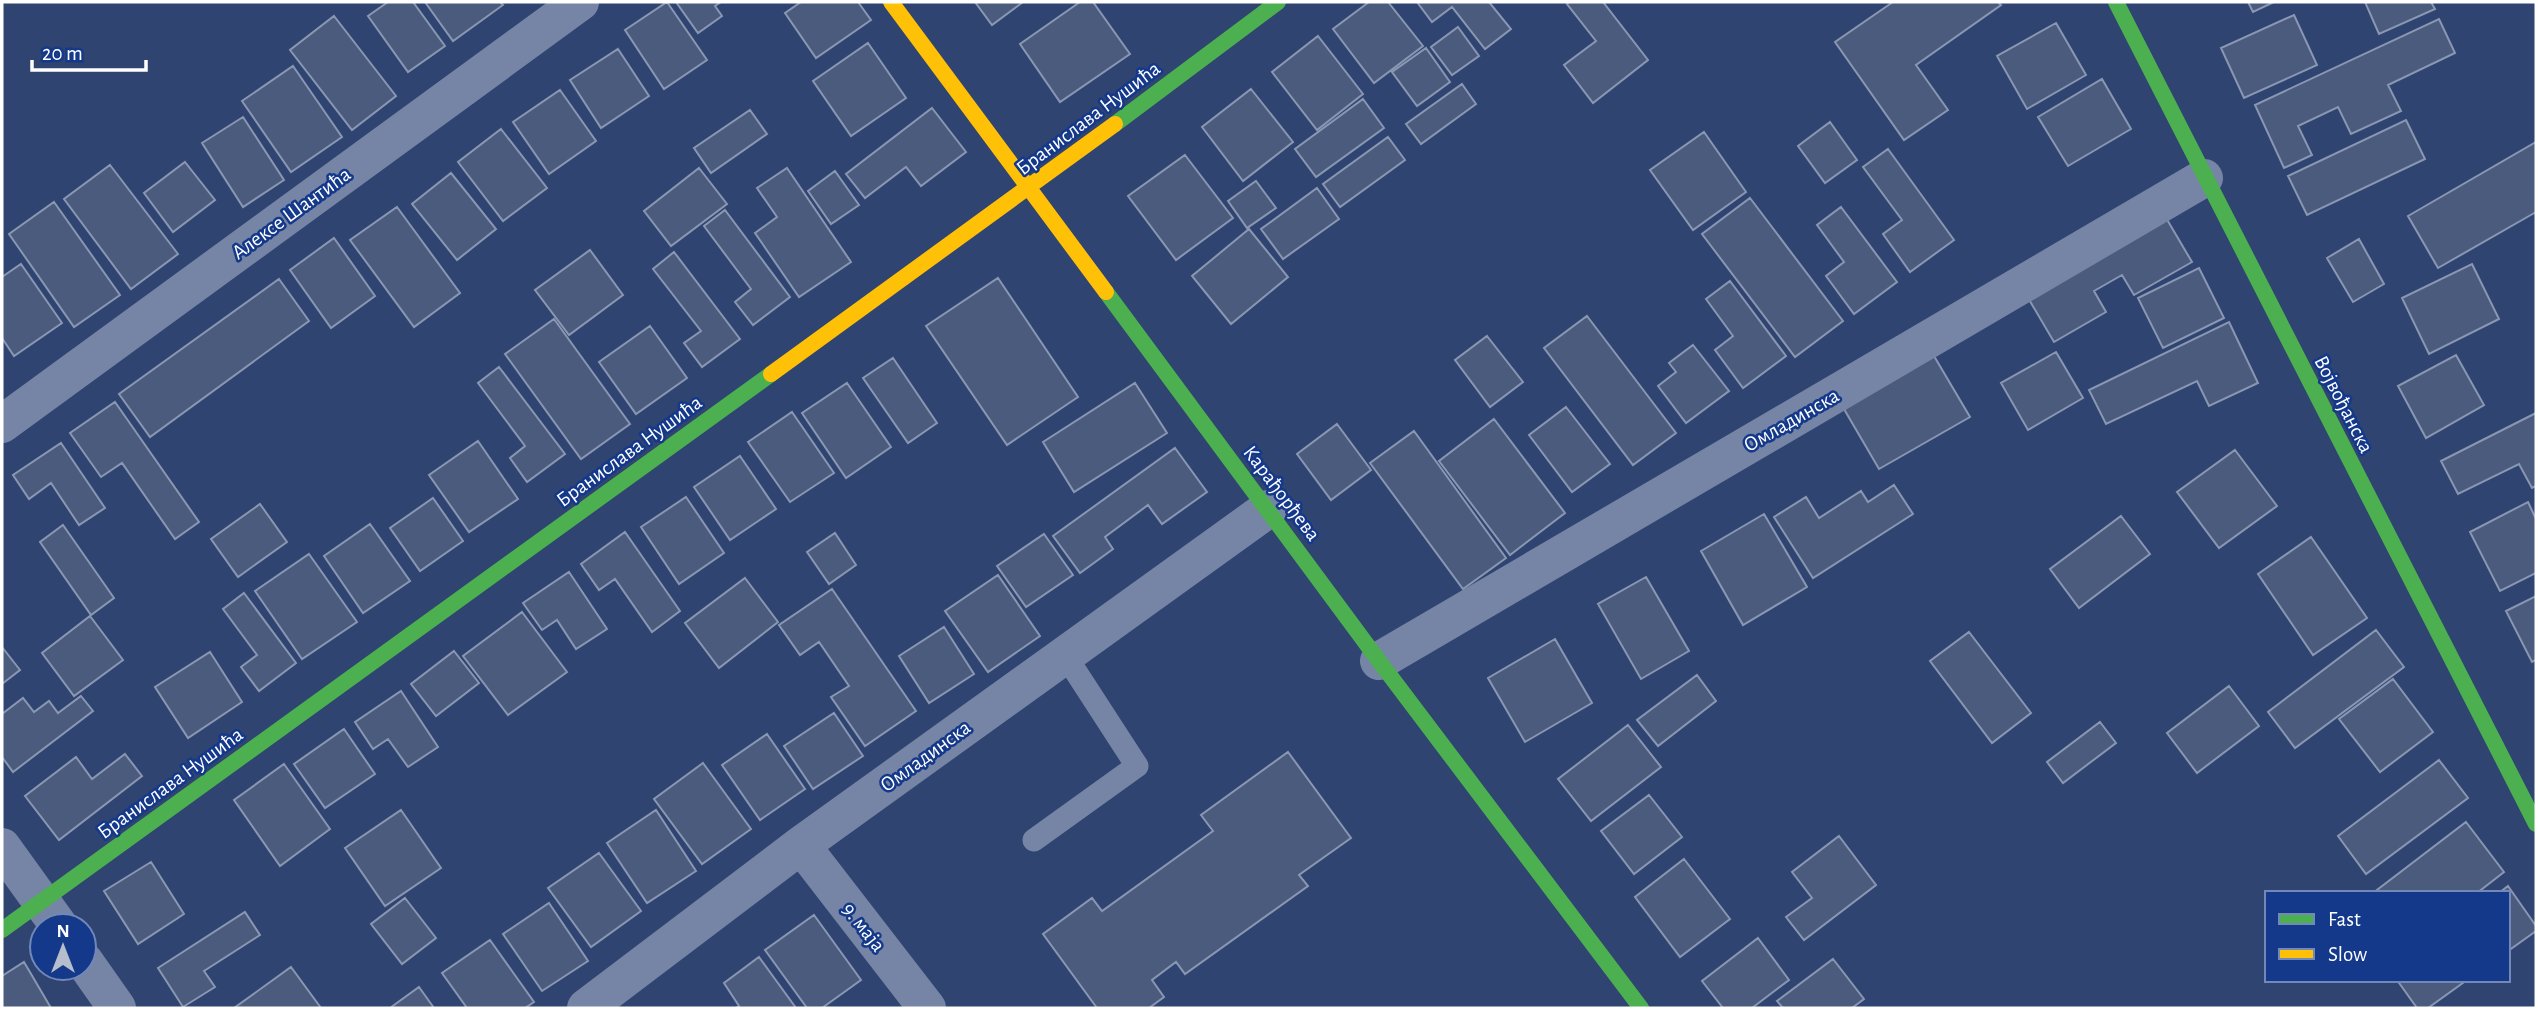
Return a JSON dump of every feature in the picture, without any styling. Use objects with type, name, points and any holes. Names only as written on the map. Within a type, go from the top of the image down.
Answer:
[{"type":"street","name":"Алексе Шантића","points":[[2,424],[580,2]]},
{"type":"street","name":"Карађорђева","points":[[891,2],[1379,662],[1641,1008]]},
{"type":"street","name":"Бранислава Нушића","points":[[53,912],[1278,2]]},
{"type":"street","name":"Војвођанска","points":[[2116,2],[2536,824]]},
{"type":"street","name":"Омладинска","points":[[1379,662],[2204,178]]},
{"type":"street","name":"Омладинска","points":[[586,1008],[801,845],[1268,509]]},
{"type":"street","name":"9. маја","points":[[801,845],[927,1008]]},
{"type":"street","points":[[2,847],[49,912]]},
{"type":"street","name":"Бранислава Нушића","points":[[2,930],[28,921]]},
{"type":"street","points":[[98,981],[117,1008]]},
{"type":"lane","points":[[1034,840],[1137,766],[1065,655]]},
{"type":"building","points":[[388,2],[413,2],[445,46],[408,72],[368,16]]},
{"type":"building","points":[[425,2],[500,2],[503,5],[453,41]]},
{"type":"building","points":[[667,2],[707,60],[664,89],[625,30]]},
{"type":"building","points":[[676,2],[721,2],[715,6],[722,16],[698,33]]},
{"type":"building","points":[[801,2],[858,2],[871,20],[816,58],[785,13]]},
{"type":"building","points":[[975,2],[1023,2],[992,25]]},
{"type":"building","points":[[1080,2],[1093,2],[1130,54],[1060,102],[1020,44]]},
{"type":"building","points":[[1369,2],[1388,2],[1423,46],[1374,83],[1333,29]]},
{"type":"building","points":[[1417,2],[1489,2],[1511,29],[1485,49],[1452,7],[1432,22]]},
{"type":"building","points":[[1603,2],[1648,60],[1593,103],[1564,65],[1596,41],[1567,4]]},
{"type":"building","points":[[1893,2],[1998,2],[2001,5],[1916,65],[1948,110],[1904,140],[1835,42]]},
{"type":"building","points":[[2248,2],[2274,2],[2253,12]]},
{"type":"building","points":[[2365,2],[2431,2],[2435,9],[2379,34]]},
{"type":"building","points":[[2294,15],[2317,65],[2244,98],[2221,48]]},
{"type":"building","points":[[334,16],[396,96],[352,130],[290,50]]},
{"type":"building","points":[[2439,19],[2455,53],[2388,85],[2401,111],[2351,134],[2338,107],[2298,126],[2312,155],[2284,168],[2255,105]]},
{"type":"building","points":[[2056,23],[2086,75],[2027,109],[1997,56]]},
{"type":"building","points":[[1458,27],[1479,56],[1452,75],[1431,47]]},
{"type":"building","points":[[1318,36],[1363,94],[1317,130],[1272,72]]},
{"type":"building","points":[[868,43],[906,98],[851,136],[813,81]]},
{"type":"building","points":[[1426,48],[1450,82],[1417,106],[1392,72]]},
{"type":"building","points":[[618,49],[649,96],[601,128],[570,80]]},
{"type":"building","points":[[293,66],[342,137],[291,172],[242,101]]},
{"type":"building","points":[[2102,79],[2131,129],[2068,166],[2038,117]]},
{"type":"building","points":[[1462,84],[1476,104],[1421,144],[1406,124]]},
{"type":"building","points":[[1251,89],[1293,142],[1243,181],[1202,127]]},
{"type":"building","points":[[560,90],[596,141],[549,174],[513,122]]},
{"type":"building","points":[[1363,99],[1384,128],[1316,177],[1295,149]]},
{"type":"building","points":[[932,108],[966,152],[921,186],[906,167],[865,198],[846,174]]},
{"type":"building","points":[[750,110],[767,134],[711,173],[694,148]]},
{"type":"building","points":[[243,117],[284,180],[243,207],[202,143]]},
{"type":"building","points":[[2406,120],[2425,159],[2307,215],[2288,176]]},
{"type":"building","points":[[1830,122],[1857,160],[1825,183],[1798,146]]},
{"type":"building","points":[[501,129],[547,188],[503,221],[458,162]]},
{"type":"building","points":[[1704,132],[1746,192],[1693,230],[1650,170]]},
{"type":"building","points":[[1388,137],[1405,160],[1340,207],[1323,184]]},
{"type":"building","points":[[2536,142],[2536,212],[2438,268],[2408,216]]},
{"type":"building","points":[[1888,149],[1954,240],[1910,272],[1883,234],[1902,220],[1863,167]]},
{"type":"building","points":[[1185,155],[1233,218],[1176,260],[1128,196]]},
{"type":"building","points":[[185,162],[215,200],[173,232],[144,193]]},
{"type":"building","points":[[110,165],[178,254],[131,289],[64,199]]},
{"type":"building","points":[[699,168],[727,204],[671,246],[644,211]]},
{"type":"building","points":[[787,168],[851,262],[799,297],[755,233],[777,217],[757,188]]},
{"type":"building","points":[[835,171],[859,205],[831,224],[808,191]]},
{"type":"building","points":[[451,173],[496,229],[457,260],[412,204]]},
{"type":"building","points":[[1256,181],[1276,208],[1247,228],[1228,201]]},
{"type":"building","points":[[1317,188],[1339,219],[1283,259],[1261,229]]},
{"type":"building","points":[[1750,198],[1843,321],[1795,357],[1702,234]]},
{"type":"building","points":[[54,202],[120,295],[74,327],[9,234]]},
{"type":"building","points":[[397,207],[460,293],[414,327],[350,240]]},
{"type":"building","points":[[1841,207],[1897,282],[1854,314],[1826,276],[1844,262],[1817,225]]},
{"type":"building","points":[[725,210],[790,297],[753,325],[735,302],[751,289],[704,226]]},
{"type":"building","points":[[2162,211],[2192,262],[2134,295],[2122,275],[2094,291],[2106,312],[2054,342],[2024,291]]},
{"type":"building","points":[[1249,229],[1288,277],[1231,324],[1192,276]]},
{"type":"building","points":[[334,238],[375,296],[331,328],[290,270]]},
{"type":"building","points":[[2359,239],[2384,284],[2353,302],[2327,258]]},
{"type":"building","points":[[590,250],[623,295],[569,335],[535,290]]},
{"type":"building","points":[[674,252],[740,339],[702,367],[684,343],[701,331],[653,269]]},
{"type":"building","points":[[21,264],[62,323],[14,356],[2,338],[2,277]]},
{"type":"building","points":[[2472,264],[2499,319],[2429,354],[2402,298]]},
{"type":"building","points":[[2199,268],[2224,318],[2163,348],[2138,298]]},
{"type":"building","points":[[998,278],[1078,397],[1007,445],[926,326]]},
{"type":"building","points":[[279,279],[309,321],[150,437],[119,394]]},
{"type":"building","points":[[1730,281],[1786,356],[1743,388],[1715,350],[1733,336],[1706,299]]},
{"type":"building","points":[[1587,316],[1676,433],[1633,465],[1544,348]]},
{"type":"building","points":[[554,319],[630,424],[581,459],[505,354]]},
{"type":"building","points":[[2229,322],[2258,383],[2209,406],[2197,381],[2106,424],[2089,390]]},
{"type":"building","points":[[650,326],[687,378],[636,414],[599,362]]},
{"type":"building","points":[[1487,336],[1523,382],[1490,407],[1455,360]]},
{"type":"building","points":[[1693,345],[1729,391],[1686,423],[1658,386],[1676,372],[1669,363]]},
{"type":"building","points":[[2056,352],[2083,398],[2028,430],[2001,383]]},
{"type":"building","points":[[2456,355],[2484,405],[2426,438],[2398,386]]},
{"type":"building","points":[[1934,356],[1970,417],[1879,469],[1844,409]]},
{"type":"building","points":[[893,358],[937,423],[908,443],[863,378]]},
{"type":"building","points":[[499,367],[565,454],[527,482],[510,458],[525,446],[478,383]]},
{"type":"building","points":[[847,383],[891,447],[846,478],[802,413]]},
{"type":"building","points":[[1135,383],[1167,433],[1074,492],[1043,442]]},
{"type":"building","points":[[115,402],[199,522],[175,539],[122,463],[101,477],[70,433]]},
{"type":"building","points":[[1566,407],[1610,464],[1572,492],[1529,435]]},
{"type":"building","points":[[792,412],[834,473],[790,502],[748,442]]},
{"type":"building","points":[[2536,413],[2536,486],[2532,488],[2519,464],[2458,494],[2441,461]]},
{"type":"building","points":[[1494,419],[1565,513],[1510,555],[1439,461]]},
{"type":"building","points":[[1337,424],[1371,470],[1331,500],[1297,454]]},
{"type":"building","points":[[1414,431],[1506,558],[1463,589],[1370,463]]},
{"type":"building","points":[[478,441],[518,499],[469,532],[429,475]]},
{"type":"building","points":[[61,443],[105,508],[79,525],[51,483],[29,499],[13,475]]},
{"type":"building","points":[[1175,448],[1207,492],[1162,524],[1148,505],[1105,537],[1113,549],[1080,573],[1053,536]]},
{"type":"building","points":[[2235,450],[2277,506],[2219,548],[2177,492]]},
{"type":"building","points":[[740,456],[776,509],[730,540],[694,487]]},
{"type":"building","points":[[1894,485],[1913,514],[1813,578],[1774,517],[1806,497],[1819,518],[1861,491],[1868,502]]},
{"type":"building","points":[[686,497],[724,553],[679,584],[641,527]]},
{"type":"building","points":[[433,498],[463,541],[420,571],[390,528]]},
{"type":"building","points":[[2528,502],[2536,519],[2536,573],[2500,591],[2470,532]]},
{"type":"building","points":[[260,504],[287,542],[238,577],[211,539]]},
{"type":"building","points":[[1764,514],[1807,587],[1743,625],[1701,551]]},
{"type":"building","points":[[2121,516],[2150,554],[2079,608],[2050,569]]},
{"type":"building","points":[[370,524],[410,581],[363,613],[324,556]]},
{"type":"building","points":[[63,525],[114,598],[91,615],[40,542]]},
{"type":"building","points":[[625,532],[680,611],[652,632],[615,579],[599,590],[581,564]]},
{"type":"building","points":[[835,533],[856,565],[829,584],[807,552]]},
{"type":"building","points":[[1044,534],[1073,575],[1026,607],[997,566]]},
{"type":"building","points":[[2311,537],[2367,618],[2313,655],[2258,574]]},
{"type":"building","points":[[309,554],[357,622],[302,659],[255,591]]},
{"type":"building","points":[[569,572],[607,629],[576,649],[557,620],[542,630],[523,603]]},
{"type":"building","points":[[998,575],[1040,636],[988,672],[945,611]]},
{"type":"building","points":[[1646,577],[1689,651],[1641,679],[1598,604]]},
{"type":"building","points":[[745,578],[778,622],[719,668],[685,623]]},
{"type":"building","points":[[832,589],[916,711],[865,746],[831,697],[849,686],[819,642],[800,655],[779,625]]},
{"type":"building","points":[[244,593],[296,663],[259,691],[241,667],[257,655],[223,609]]},
{"type":"building","points":[[2536,596],[2536,660],[2532,662],[2506,611]]},
{"type":"building","points":[[522,612],[567,672],[508,715],[463,656]]},
{"type":"building","points":[[90,616],[123,660],[74,696],[42,653]]},
{"type":"building","points":[[944,627],[974,674],[929,703],[899,656]]},
{"type":"building","points":[[2376,630],[2404,667],[2295,748],[2268,712]]},
{"type":"building","points":[[1969,632],[2031,713],[1992,743],[1930,661]]},
{"type":"building","points":[[1555,639],[1592,703],[1525,742],[1488,678]]},
{"type":"building","points":[[2,647],[20,670],[2,684]]},
{"type":"building","points":[[454,651],[479,683],[436,716],[411,684]]},
{"type":"building","points":[[210,652],[242,702],[188,738],[155,687]]},
{"type":"building","points":[[1697,675],[1716,701],[1658,746],[1637,720]]},
{"type":"building","points":[[2393,679],[2433,732],[2380,772],[2339,719]]},
{"type":"building","points":[[2229,686],[2259,726],[2197,773],[2167,733]]},
{"type":"building","points":[[401,691],[438,747],[408,767],[388,739],[373,749],[355,722]]},
{"type":"building","points":[[81,696],[93,711],[13,772],[2,757],[2,714],[23,698],[34,712],[49,701],[58,713]]},
{"type":"building","points":[[834,713],[863,756],[813,789],[784,746]]},
{"type":"building","points":[[2100,722],[2116,743],[2063,783],[2047,762]]},
{"type":"building","points":[[1628,725],[1661,767],[1591,821],[1558,779]]},
{"type":"building","points":[[344,729],[375,774],[325,808],[294,764]]},
{"type":"building","points":[[767,734],[805,789],[760,820],[722,765]]},
{"type":"building","points":[[1288,752],[1351,838],[1299,875],[1308,886],[1185,974],[1176,962],[1152,980],[1164,997],[1149,1008],[1097,1008],[1043,934],[1092,898],[1102,911],[1213,831],[1201,815]]},
{"type":"building","points":[[125,754],[142,776],[59,840],[25,796],[76,757],[92,779]]},
{"type":"building","points":[[2439,760],[2468,798],[2366,874],[2338,836]]},
{"type":"building","points":[[703,763],[751,829],[702,864],[654,799]]},
{"type":"building","points":[[284,764],[330,829],[280,866],[234,800]]},
{"type":"building","points":[[1649,795],[1682,837],[1634,874],[1601,831]]},
{"type":"building","points":[[401,810],[441,868],[385,906],[345,848]]},
{"type":"building","points":[[656,810],[696,871],[647,903],[607,843]]},
{"type":"building","points":[[2466,822],[2504,872],[2480,891],[2376,891]]},
{"type":"building","points":[[1839,836],[1876,885],[1804,940],[1786,917],[1812,898],[1792,872]]},
{"type":"building","points":[[599,853],[641,911],[591,947],[548,888]]},
{"type":"building","points":[[1684,859],[1730,919],[1680,957],[1635,897]]},
{"type":"building","points":[[151,862],[184,914],[138,944],[104,891]]},
{"type":"building","points":[[2508,886],[2536,926],[2536,931],[2510,950],[2510,891],[2502,891]]},
{"type":"building","points":[[405,898],[436,938],[402,964],[371,924]]},
{"type":"building","points":[[549,903],[588,961],[542,991],[503,934]]},
{"type":"building","points":[[245,912],[260,935],[204,971],[215,987],[183,1007],[158,968]]},
{"type":"building","points":[[814,915],[861,980],[822,1008],[807,1008],[765,950]]},
{"type":"building","points":[[1758,938],[1789,980],[1752,1008],[1723,1008],[1702,981]]},
{"type":"building","points":[[490,940],[534,1002],[525,1008],[467,1008],[442,973]]},
{"type":"building","points":[[759,957],[796,1008],[736,1008],[739,1006],[724,983]]},
{"type":"building","points":[[1833,959],[1864,999],[1852,1008],[1783,1008],[1777,1001]]},
{"type":"building","points":[[24,962],[28,969],[28,982],[36,982],[51,1008],[2,1008],[2,976]]},
{"type":"building","points":[[291,967],[321,1008],[234,1008]]},
{"type":"building","points":[[2398,982],[2464,982],[2428,1008],[2417,1008]]},
{"type":"building","points":[[419,987],[434,1008],[390,1008]]},
{"type":"traffic: fast","points":[[1115,124],[1278,2]]},
{"type":"traffic: fast","points":[[2116,2],[2536,824]]},
{"type":"traffic: fast","points":[[1106,292],[1379,661],[1641,1008]]},
{"type":"traffic: fast","points":[[2,930],[771,374]]},
{"type":"traffic: slow","points":[[891,2],[1106,292]]},
{"type":"traffic: slow","points":[[771,374],[1115,124]]}]
